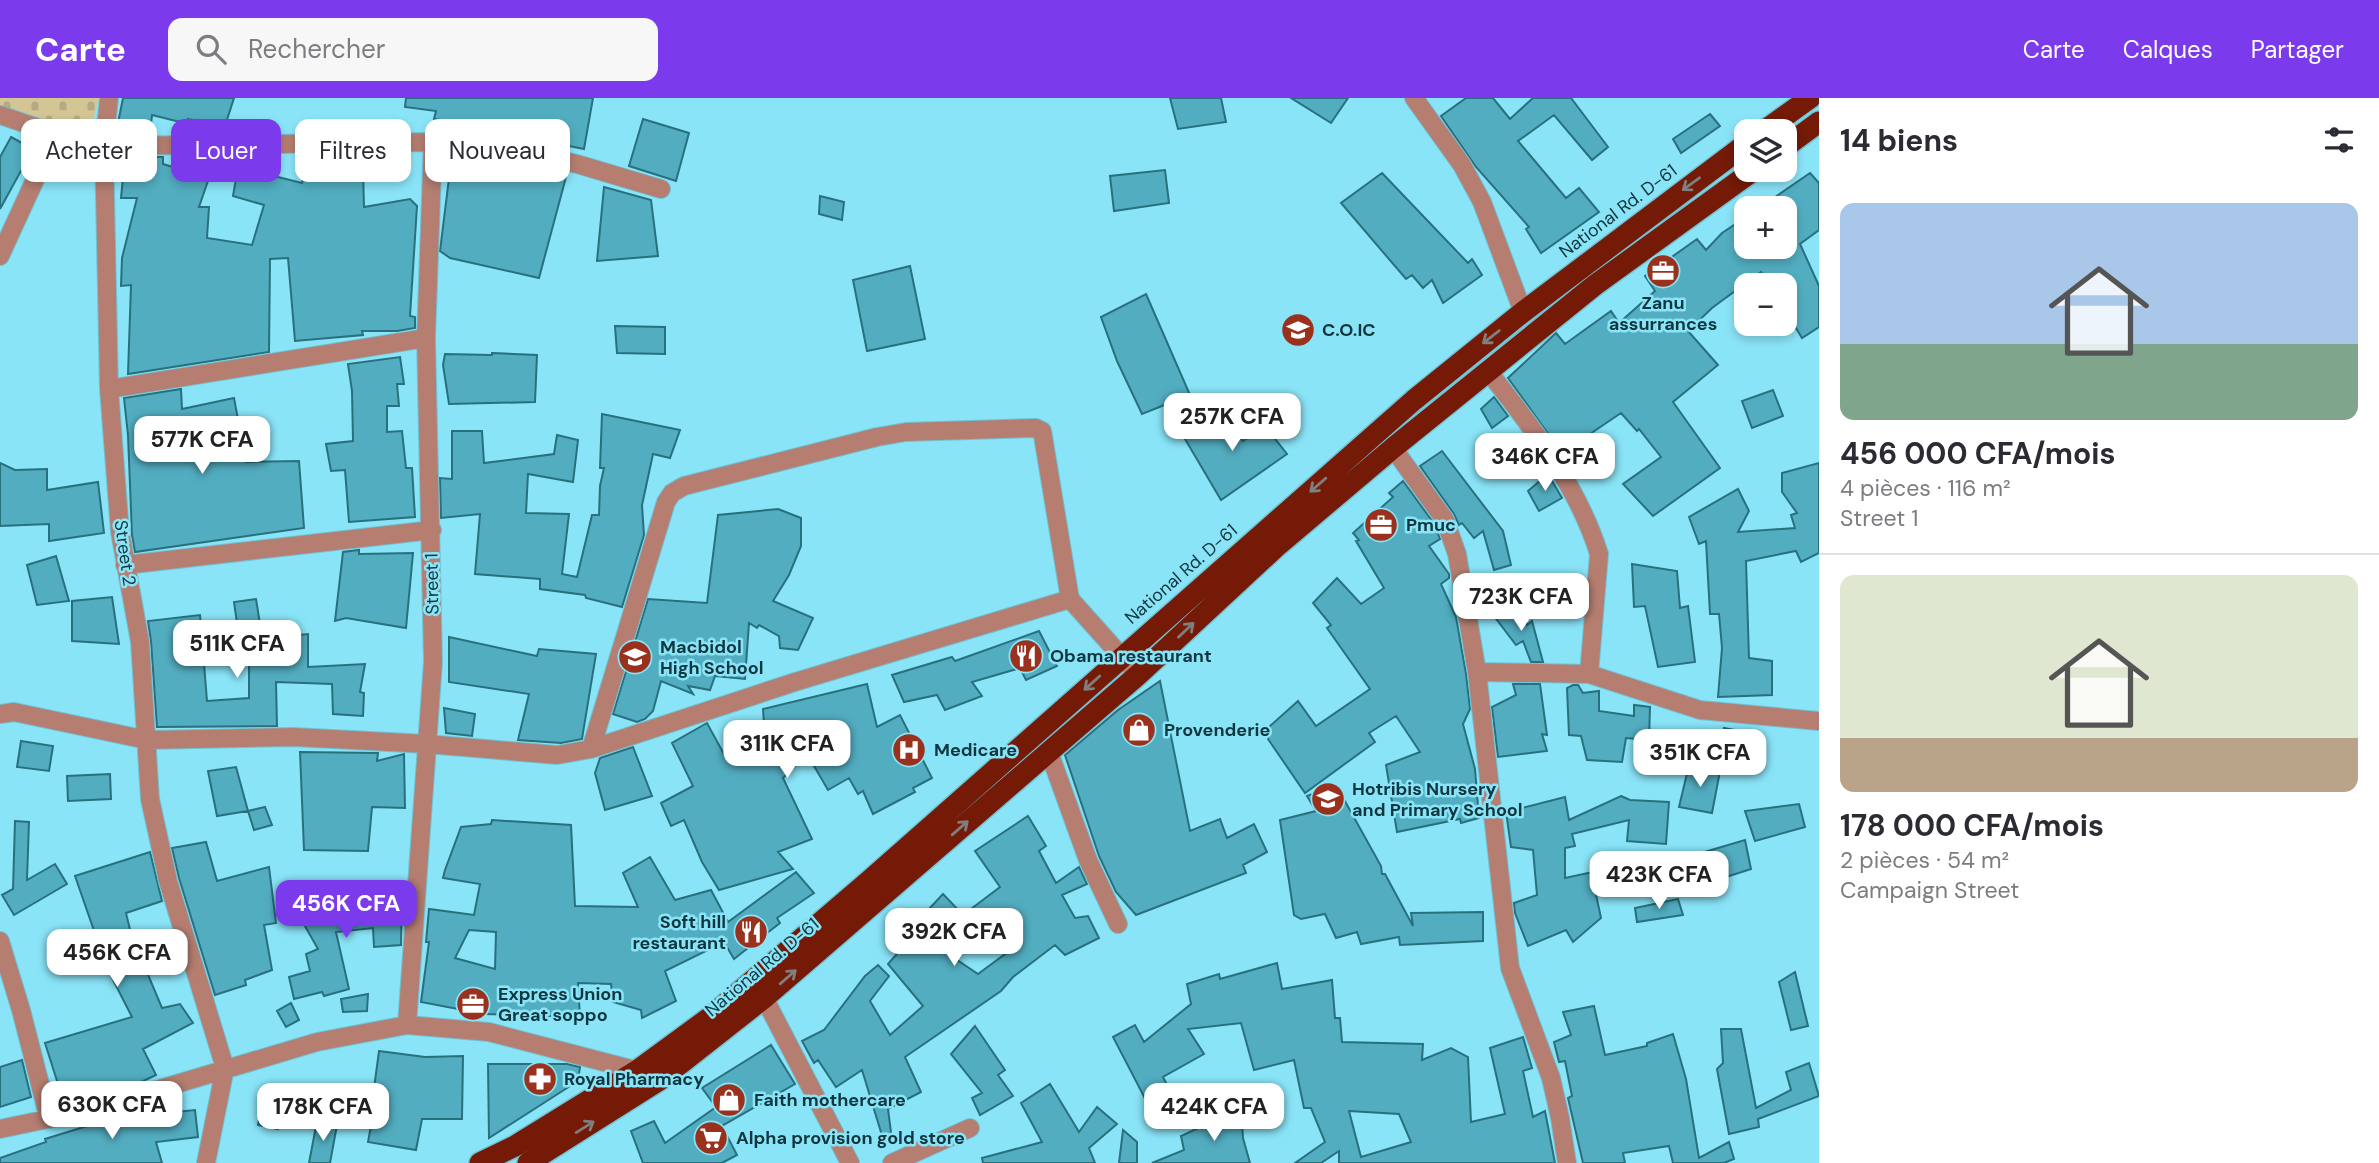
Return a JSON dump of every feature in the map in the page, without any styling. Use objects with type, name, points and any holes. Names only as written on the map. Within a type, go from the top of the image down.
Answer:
[{"type":"highway","points":[[1781,119],[1810,98]]},
{"type":"highway","points":[[1797,138],[1819,122]]},
{"type":"highway","name":"National Rd. D-61","points":[[528,1163],[661,1079],[1121,657],[1414,400],[1523,312],[1734,153]]},
{"type":"highway","name":"National Rd. D-61","points":[[480,1163],[514,1146],[638,1070],[709,1018],[760,989],[1049,752],[1138,675],[1276,547],[1394,447],[1595,285],[1737,182]]},
{"type":"street","name":"Street 2","points":[[107,119],[109,98]]},
{"type":"street","points":[[1414,98],[1462,165],[1482,202],[1523,312]]},
{"type":"street","points":[[0,115],[21,122]]},
{"type":"street","points":[[157,145],[425,142]]},
{"type":"street","points":[[570,162],[661,189]]},
{"type":"street","points":[[0,256],[34,182]]},
{"type":"street","name":"Street 2","points":[[105,182],[109,389],[125,565],[140,642],[150,799],[168,881],[225,1068],[206,1163]]},
{"type":"street","name":"Street 1","points":[[407,1025],[433,662],[426,338],[432,182]]},
{"type":"street","points":[[109,389],[426,338]]},
{"type":"street","points":[[1488,370],[1547,450],[1573,493],[1600,554],[1589,674]]},
{"type":"street","points":[[591,749],[666,502],[673,493],[684,486],[906,432],[1036,428],[1042,431],[1070,599],[1138,675]]},
{"type":"street","points":[[1394,447],[1452,533],[1477,672],[1513,980],[1551,1078],[1567,1163]]},
{"type":"street","points":[[125,565],[432,530]]},
{"type":"street","points":[[0,714],[15,712],[147,740],[294,737],[557,755],[591,749],[795,682],[1070,599]]},
{"type":"street","points":[[1477,672],[1589,674],[1699,710],[1819,721]]},
{"type":"street","points":[[1049,752],[1088,860],[1118,923]]},
{"type":"street","points":[[0,941],[49,1119]]},
{"type":"street","points":[[760,989],[850,1163]]},
{"type":"street","points":[[0,1129],[86,1111],[317,1042],[407,1025],[489,1032],[638,1070],[661,1079]]},
{"type":"street","points":[[892,1163],[970,1128]]},
{"type":"green space","points":[[0,98],[99,98],[94,119],[21,119],[21,121],[0,114]]},
{"type":"building","points":[[123,98],[234,98],[227,119],[171,120],[152,115],[152,119],[119,119]]},
{"type":"building","points":[[406,98],[593,98],[584,149],[570,146],[570,119],[434,119],[436,111],[405,107]]},
{"type":"building","points":[[1170,98],[1221,98],[1226,122],[1178,129]]},
{"type":"building","points":[[1291,98],[1348,98],[1331,123]]},
{"type":"building","points":[[1466,98],[1493,98],[1510,119],[1533,98],[1571,98],[1608,147],[1592,160],[1554,115],[1518,141],[1566,198],[1579,188],[1599,212],[1541,253],[1526,229],[1529,227],[1476,167],[1441,116]]},
{"type":"building","points":[[1710,114],[1720,126],[1681,153],[1673,139]]},
{"type":"building","points":[[643,119],[689,133],[676,181],[629,166]]},
{"type":"building","points":[[11,137],[21,142],[21,171],[0,209],[0,157]]},
{"type":"building","points":[[157,157],[163,157],[163,164],[171,166],[171,182],[208,182],[199,207],[209,207],[207,238],[252,245],[264,205],[233,196],[235,182],[281,182],[281,178],[302,183],[363,182],[364,207],[410,199],[417,206],[410,316],[415,317],[415,328],[362,331],[363,335],[295,341],[288,258],[270,259],[269,352],[128,374],[131,285],[121,286],[122,258],[137,198],[121,198],[123,182],[157,182]]},
{"type":"building","points":[[1165,170],[1169,203],[1114,211],[1110,176]]},
{"type":"building","points":[[1382,173],[1468,263],[1472,259],[1482,275],[1443,303],[1432,280],[1423,288],[1412,275],[1406,279],[1341,203]]},
{"type":"building","points":[[1810,173],[1819,183],[1819,230],[1800,244],[1819,286],[1819,327],[1802,338],[1797,330],[1797,273],[1734,273],[1734,292],[1688,331],[1718,365],[1673,402],[1720,468],[1653,516],[1623,484],[1661,457],[1639,429],[1637,431],[1621,413],[1562,453],[1508,378],[1556,333],[1565,344],[1611,311],[1619,323],[1655,291],[1645,276],[1697,239],[1706,250],[1734,225],[1734,259],[1797,259],[1797,196],[1776,196]]},
{"type":"building","points":[[449,182],[565,182],[539,278],[450,258],[440,251]]},
{"type":"building","points":[[604,187],[651,200],[658,256],[597,261]]},
{"type":"building","points":[[820,196],[844,202],[842,220],[819,214]]},
{"type":"building","points":[[910,266],[925,339],[867,351],[853,280]]},
{"type":"building","points":[[1146,294],[1190,395],[1142,414],[1117,361],[1101,317]]},
{"type":"building","points":[[615,326],[665,327],[665,354],[617,353]]},
{"type":"building","points":[[445,354],[537,355],[535,402],[449,404],[443,365]]},
{"type":"building","points":[[400,357],[404,384],[397,384],[399,406],[387,406],[387,432],[402,431],[406,468],[412,468],[415,517],[349,522],[345,470],[331,471],[326,444],[353,441],[352,391],[348,364]]},
{"type":"building","points":[[181,389],[182,409],[234,398],[246,462],[299,461],[304,528],[135,552],[124,398]]},
{"type":"building","points":[[1773,390],[1783,416],[1752,428],[1742,401]]},
{"type":"building","points":[[1494,397],[1508,416],[1492,428],[1481,409]]},
{"type":"building","points":[[1222,409],[1243,441],[1265,426],[1287,454],[1221,500],[1185,439]]},
{"type":"building","points":[[602,414],[680,430],[670,458],[653,454],[642,505],[644,535],[622,607],[586,598],[585,595],[540,589],[540,579],[475,574],[480,514],[441,518],[440,478],[452,479],[452,431],[482,431],[484,463],[554,454],[557,435],[578,440],[573,482],[528,474],[526,513],[569,514],[562,574],[577,577],[592,515],[599,515],[604,468],[600,468]]},
{"type":"building","points":[[1442,451],[1503,531],[1511,565],[1494,570],[1483,531],[1474,538],[1462,523],[1459,525],[1420,466]]},
{"type":"building","points":[[0,463],[15,470],[47,469],[47,490],[98,482],[104,533],[49,541],[49,524],[0,526]]},
{"type":"building","points":[[1819,463],[1819,553],[1801,562],[1796,551],[1746,561],[1749,658],[1772,661],[1772,695],[1718,697],[1722,648],[1719,614],[1710,614],[1706,541],[1699,544],[1689,517],[1738,489],[1749,511],[1738,532],[1795,528],[1791,515],[1797,513],[1782,492],[1782,473]]},
{"type":"building","points":[[1548,474],[1562,498],[1539,511],[1528,491]]},
{"type":"building","points":[[1403,481],[1435,525],[1440,539],[1429,546],[1449,574],[1449,578],[1441,584],[1456,617],[1466,674],[1470,709],[1463,724],[1475,769],[1479,818],[1461,823],[1460,819],[1397,832],[1386,765],[1420,752],[1396,716],[1369,733],[1375,742],[1305,793],[1268,739],[1270,726],[1298,701],[1316,726],[1370,689],[1327,628],[1331,625],[1313,603],[1337,578],[1361,604],[1384,588],[1353,533],[1393,497],[1389,493]]},
{"type":"building","points":[[778,509],[801,518],[801,546],[789,575],[773,601],[813,618],[798,650],[780,648],[779,636],[759,625],[757,628],[749,623],[745,679],[715,676],[710,690],[688,686],[693,694],[661,681],[653,711],[645,719],[637,722],[613,714],[648,599],[707,603],[718,515]]},
{"type":"building","points":[[359,550],[359,554],[413,553],[406,628],[346,618],[335,621],[343,552]]},
{"type":"building","points":[[56,556],[69,601],[37,605],[27,565]]},
{"type":"building","points":[[1632,564],[1677,571],[1680,608],[1688,606],[1695,662],[1658,667],[1645,606],[1634,607]]},
{"type":"building","points":[[112,597],[119,644],[72,641],[72,601]]},
{"type":"building","points":[[256,599],[260,624],[237,623],[234,602]]},
{"type":"building","points":[[1522,609],[1527,625],[1532,621],[1543,662],[1531,662],[1523,641],[1516,645],[1494,616]]},
{"type":"building","points":[[200,615],[207,701],[249,698],[249,659],[280,655],[280,637],[308,634],[308,667],[365,664],[360,692],[364,693],[363,716],[333,714],[332,684],[276,682],[277,726],[157,727],[148,621]]},
{"type":"building","points":[[1039,631],[1057,666],[1026,680],[1020,668],[972,682],[982,696],[945,710],[937,695],[904,702],[892,675],[952,657],[955,661]]},
{"type":"building","points":[[449,637],[537,656],[539,649],[596,654],[582,739],[561,743],[518,740],[529,694],[449,682]]},
{"type":"building","points":[[1160,681],[1190,831],[1220,819],[1227,838],[1254,824],[1267,852],[1243,865],[1246,873],[1136,915],[1116,892],[1099,856],[1065,755],[1118,710]]},
{"type":"building","points":[[867,684],[877,727],[900,715],[932,778],[913,788],[915,792],[873,814],[863,791],[858,794],[849,778],[828,790],[807,754],[783,778],[812,839],[778,852],[793,869],[719,890],[702,862],[684,820],[671,826],[661,803],[693,786],[672,743],[707,723],[725,756],[772,736],[764,724],[763,709]]},
{"type":"building","points":[[1513,684],[1540,684],[1547,735],[1542,734],[1547,751],[1498,757],[1492,707],[1516,695]]},
{"type":"building","points":[[1578,685],[1583,693],[1599,691],[1599,711],[1634,716],[1634,705],[1650,707],[1649,740],[1626,738],[1622,762],[1587,760],[1581,736],[1569,735],[1567,688]]},
{"type":"building","points":[[444,708],[475,714],[472,736],[446,733]]},
{"type":"building","points":[[1724,728],[1751,733],[1748,755],[1724,751]]},
{"type":"building","points":[[21,741],[53,746],[49,771],[17,767]]},
{"type":"building","points":[[633,747],[652,796],[605,810],[595,773],[600,758]]},
{"type":"building","points":[[300,752],[378,753],[377,761],[404,754],[405,808],[372,807],[368,851],[304,850]]},
{"type":"building","points":[[1689,765],[1720,771],[1712,813],[1679,807]]},
{"type":"building","points":[[236,767],[248,811],[217,816],[208,771]]},
{"type":"building","points":[[110,774],[111,799],[68,801],[67,776]]},
{"type":"building","points":[[1336,785],[1381,866],[1382,874],[1385,874],[1413,926],[1411,913],[1483,912],[1483,941],[1400,945],[1399,937],[1361,944],[1357,932],[1336,938],[1325,914],[1301,919],[1294,915],[1280,820],[1316,811],[1307,796]]},
{"type":"building","points":[[1621,796],[1630,800],[1669,802],[1666,844],[1627,841],[1629,820],[1572,834],[1575,846],[1565,848],[1565,878],[1593,872],[1601,918],[1573,942],[1566,930],[1528,946],[1515,913],[1514,903],[1537,895],[1533,850],[1511,847],[1506,812],[1565,797],[1569,820]]},
{"type":"building","points":[[1799,804],[1805,827],[1755,841],[1745,811]]},
{"type":"building","points":[[265,807],[272,825],[254,830],[248,811]]},
{"type":"building","points":[[1028,816],[1046,846],[1039,851],[1056,883],[1079,867],[1087,884],[1062,895],[1075,918],[1088,916],[1099,938],[1065,955],[1055,945],[1013,977],[1001,991],[905,1057],[921,1092],[888,1109],[892,1140],[884,1142],[862,1070],[836,1087],[818,1060],[814,1063],[802,1041],[824,1030],[865,976],[878,965],[889,976],[870,1001],[890,1035],[923,1006],[888,964],[918,930],[914,925],[943,894],[963,915],[1000,887],[975,851]],"holes":[[[974,926],[994,939],[1005,954],[978,974],[941,949]]]},
{"type":"building","points":[[492,820],[571,825],[575,906],[638,907],[623,873],[650,857],[675,900],[711,890],[728,922],[796,872],[814,893],[777,918],[780,923],[734,959],[724,942],[665,971],[676,1001],[642,1018],[641,1010],[613,1002],[611,984],[578,983],[580,1017],[484,1014],[421,1002],[429,942],[426,942],[429,909],[474,915],[480,884],[443,878],[461,827],[491,824]],"holes":[[[469,930],[496,932],[495,969],[455,958]]]},
{"type":"building","points":[[15,821],[29,822],[27,880],[55,864],[67,884],[14,915],[2,895],[13,889]]},
{"type":"building","points":[[1745,840],[1751,869],[1701,885],[1691,856]]},
{"type":"building","points":[[206,842],[217,881],[269,867],[276,923],[264,925],[272,970],[245,980],[246,985],[215,995],[172,848]]},
{"type":"building","points":[[150,852],[162,901],[126,913],[139,967],[144,965],[162,1008],[180,1004],[193,1023],[143,1049],[156,1075],[139,1083],[64,1103],[45,1043],[132,1017],[107,968],[75,876]]},
{"type":"building","points":[[402,887],[401,945],[374,947],[373,928],[336,932],[349,989],[324,996],[322,992],[294,999],[289,977],[310,971],[306,954],[318,949],[298,914],[325,907],[328,915],[371,908],[370,889]]},
{"type":"building","points":[[1678,899],[1683,915],[1637,922],[1635,908]]},
{"type":"building","points":[[1277,963],[1282,989],[1332,980],[1335,1018],[1340,1018],[1342,1042],[1423,1044],[1422,1060],[1451,1048],[1468,1057],[1471,1122],[1505,1114],[1490,1048],[1523,1037],[1532,1068],[1523,1071],[1533,1117],[1545,1111],[1555,1163],[1339,1163],[1339,1151],[1321,1163],[1295,1163],[1325,1142],[1311,1108],[1304,1108],[1294,1060],[1254,1070],[1241,1023],[1188,1029],[1204,1054],[1163,1077],[1172,1095],[1151,1110],[1113,1037],[1135,1025],[1144,1042],[1191,1004],[1187,984],[1219,974],[1220,979]],"holes":[[[1349,1111],[1399,1114],[1411,1142],[1361,1157]]]},
{"type":"building","points":[[1795,972],[1808,1026],[1791,1030],[1779,982]]},
{"type":"building","points":[[368,994],[367,1011],[343,1012],[341,999]]},
{"type":"building","points":[[291,1003],[299,1020],[286,1027],[277,1011]]},
{"type":"building","points":[[1594,1006],[1605,1055],[1647,1046],[1647,1043],[1673,1034],[1686,1079],[1699,1158],[1729,1142],[1734,1159],[1724,1163],[1673,1163],[1669,1146],[1623,1153],[1625,1163],[1583,1163],[1568,1098],[1572,1096],[1565,1061],[1559,1062],[1554,1042],[1571,1035],[1563,1012]]},
{"type":"building","points":[[975,1026],[1005,1070],[998,1075],[1013,1096],[980,1115],[972,1098],[982,1093],[951,1054]]},
{"type":"building","points":[[1721,1029],[1741,1029],[1756,1108],[1791,1090],[1786,1072],[1809,1063],[1819,1096],[1758,1119],[1759,1127],[1729,1134],[1717,1069],[1723,1063]]},
{"type":"building","points":[[771,1045],[795,1084],[722,1126],[737,1155],[722,1163],[643,1163],[631,1131],[654,1121],[665,1143],[716,1107],[702,1088]]},
{"type":"building","points":[[379,1051],[425,1057],[463,1056],[462,1119],[422,1119],[416,1150],[368,1142],[375,1104],[372,1103]]},
{"type":"building","points":[[22,1060],[31,1097],[0,1107],[0,1067]]},
{"type":"building","points":[[488,1064],[567,1064],[580,1067],[578,1081],[489,1138]]},
{"type":"building","points":[[1050,1084],[1079,1132],[1097,1107],[1117,1124],[1089,1148],[1095,1163],[983,1163],[982,1158],[1042,1142],[1021,1103]]},
{"type":"building","points":[[1241,1108],[1243,1138],[1250,1163],[1152,1163],[1184,1150],[1181,1136]]},
{"type":"building","points":[[261,1109],[281,1112],[278,1129],[258,1125]]},
{"type":"building","points":[[195,1110],[198,1137],[156,1142],[162,1163],[0,1163],[0,1158],[46,1142],[45,1139],[113,1118]]},
{"type":"building","points":[[317,1121],[337,1125],[330,1163],[309,1163]]},
{"type":"building","points":[[1123,1130],[1137,1142],[1137,1163],[1119,1163]]},
{"type":"place","name":"Zanu assurrances","points":[[1663,271]]},
{"type":"place","name":"C.O.IC","points":[[1298,330]]},
{"type":"place","name":"Pmuc","points":[[1381,525]]},
{"type":"place","name":"Obama restaurant","points":[[1026,656]]},
{"type":"place","name":"Macbidol High School","points":[[635,657]]},
{"type":"place","name":"Provenderie","points":[[1139,730]]},
{"type":"place","name":"Medicare","points":[[909,750]]},
{"type":"place","name":"Hotribis Nursery and Primary School","points":[[1328,799]]},
{"type":"place","name":"Soft hill restaurant","points":[[751,932]]},
{"type":"place","name":"Express Union Great soppo","points":[[473,1004]]},
{"type":"place","name":"Royal Pharmacy","points":[[540,1079]]},
{"type":"place","name":"Faith mothercare","points":[[729,1100]]},
{"type":"place","name":"Alpha provision gold store","points":[[711,1138]]}]
